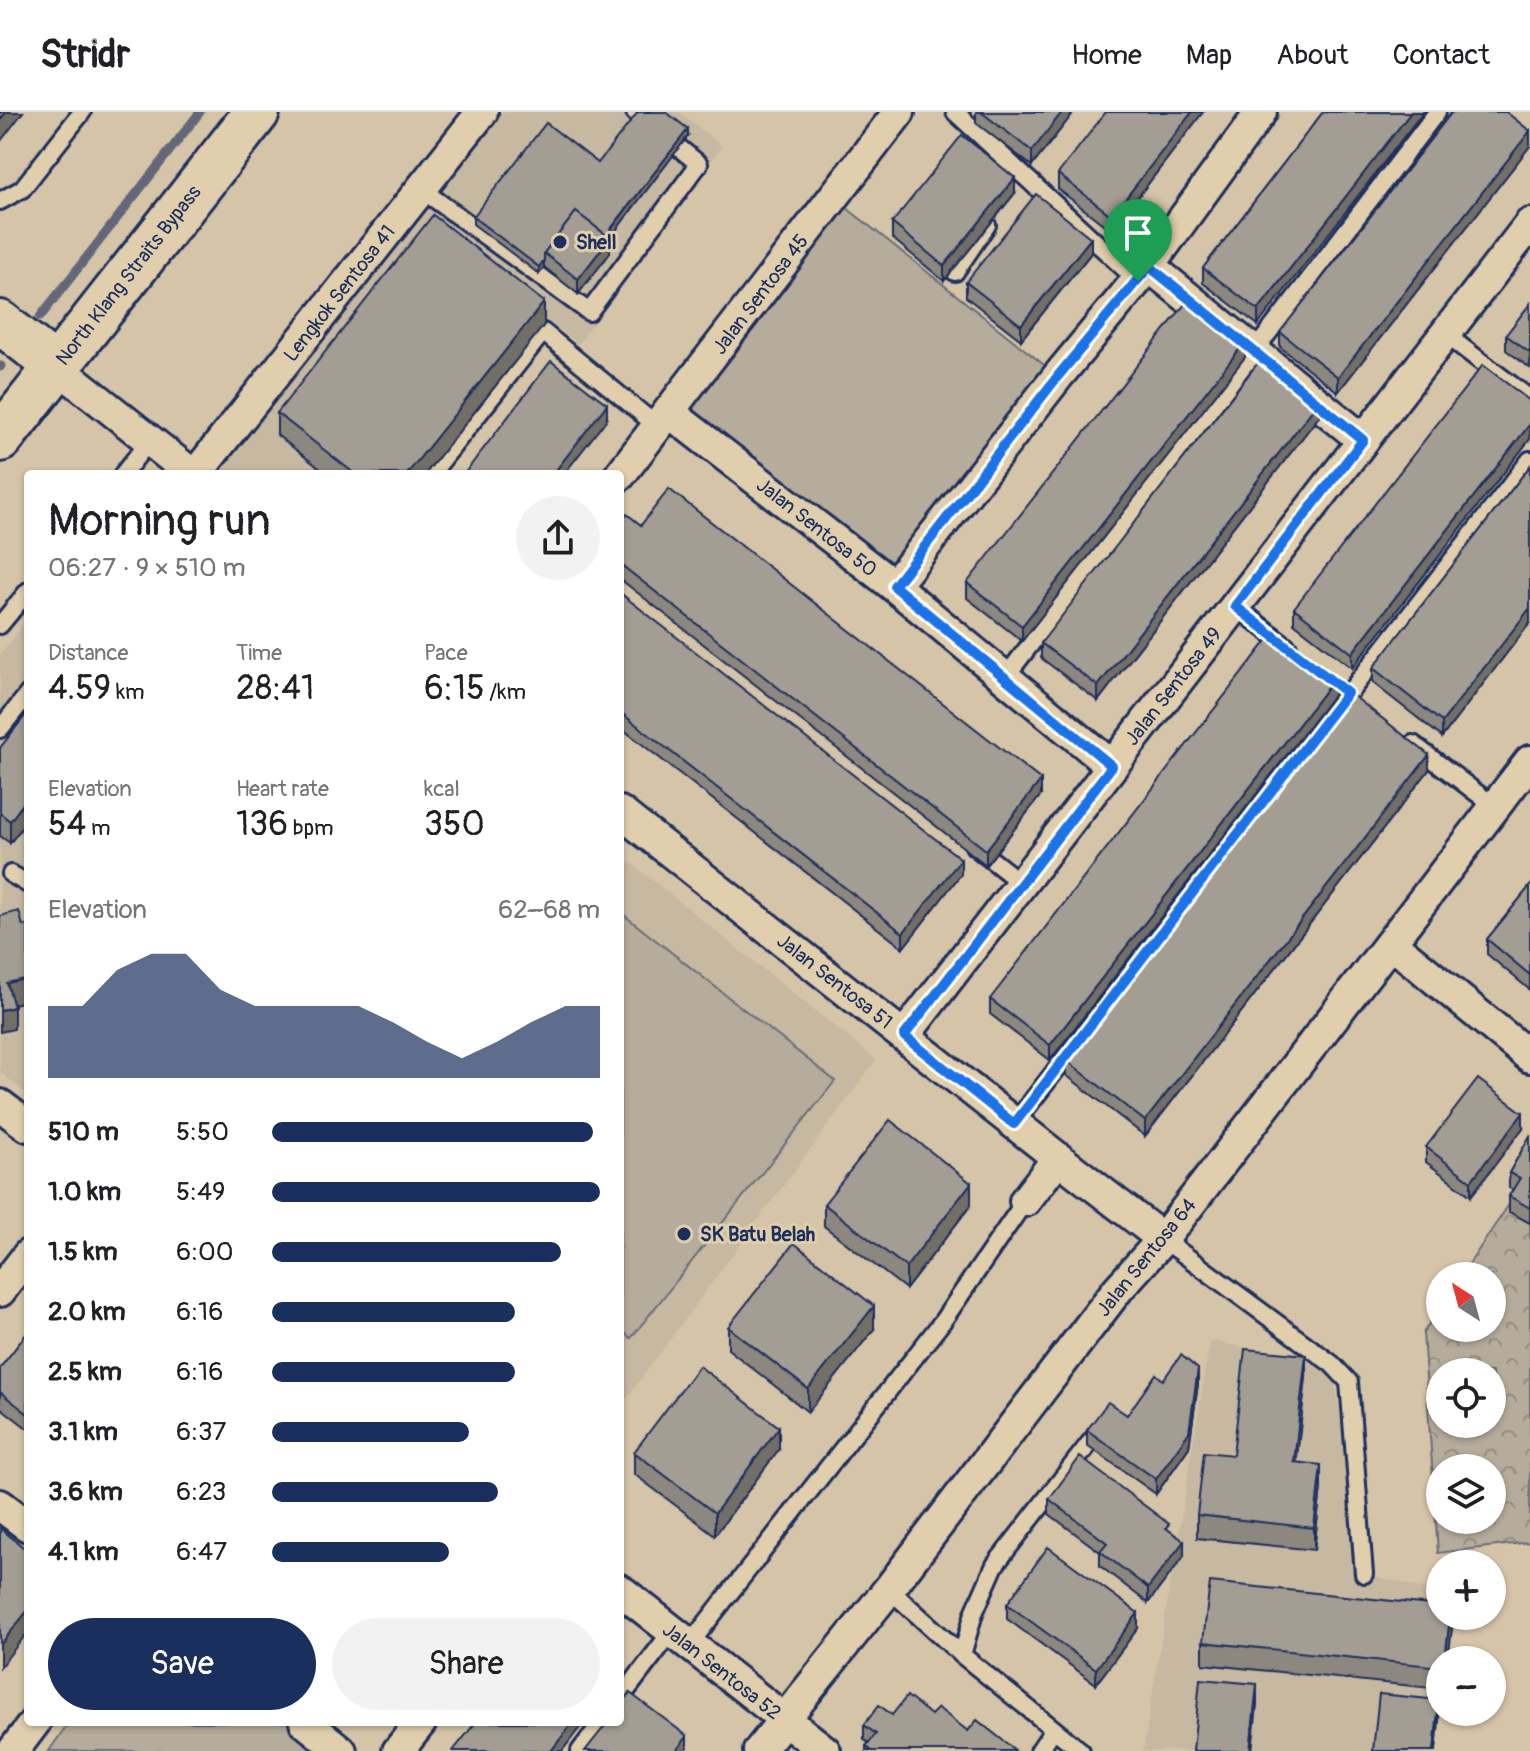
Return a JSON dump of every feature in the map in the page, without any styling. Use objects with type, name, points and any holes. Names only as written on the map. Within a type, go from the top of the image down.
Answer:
[{"type":"highway","name":"North Klang Straits Bypass","points":[[0,439],[257,112]]},
{"type":"street","name":"Lengkok Sentosa 41","points":[[197,470],[482,112]]},
{"type":"street","name":"Jalan Sentosa 45","points":[[624,470],[899,112]]},
{"type":"street","points":[[894,586],[1058,376],[1144,273],[1261,112]]},
{"type":"street","name":"Jalan Sentosa 49","points":[[904,1036],[1530,224]]},
{"type":"street","points":[[1144,273],[1255,351],[1363,440]]},
{"type":"street","points":[[0,322],[189,470]]},
{"type":"street","name":"Jalan Sentosa 50","points":[[663,419],[894,586],[1112,766]]},
{"type":"street","name":"Jalan Sentosa 64","points":[[759,1751],[889,1589],[1118,1289],[1163,1239],[1530,761]]},
{"type":"street","name":"Jalan Sentosa 51","points":[[624,815],[1163,1239]]},
{"type":"street","points":[[1391,943],[1530,1057]]},
{"type":"street","points":[[1025,1201],[1058,1158]]},
{"type":"street","points":[[0,1291],[24,1260]]},
{"type":"street","name":"Jalan Sentosa 52","points":[[624,1593],[825,1751]]},
{"type":"street","points":[[13,1751],[32,1726]]},
{"type":"street","points":[[310,1726],[341,1751]]},
{"type":"street","points":[[398,1751],[418,1726]]},
{"type":"lane","points":[[0,201],[22,189],[82,112]]},
{"type":"lane","points":[[421,189],[589,312],[699,164],[635,112]]},
{"type":"lane","points":[[955,112],[1023,174],[1144,273]]},
{"type":"lane","points":[[1004,679],[1437,112]]},
{"type":"lane","points":[[955,272],[997,211]]},
{"type":"lane","points":[[434,470],[543,332],[663,419]]},
{"type":"lane","points":[[1445,334],[1530,399]]},
{"type":"lane","points":[[126,470],[150,440]]},
{"type":"lane","points":[[1014,1124],[1530,460]]},
{"type":"lane","points":[[0,625],[24,596]]},
{"type":"lane","points":[[1235,606],[1297,654]]},
{"type":"lane","points":[[0,729],[24,699]]},
{"type":"lane","points":[[1396,731],[1495,807]]},
{"type":"lane","points":[[959,834],[1021,883]]},
{"type":"lane","points":[[11,874],[24,882]]},
{"type":"lane","points":[[624,1695],[681,1638],[942,1322],[1025,1201]]},
{"type":"lane","points":[[1163,1239],[1332,1364],[1349,1382],[1364,1574]]},
{"type":"lane","points":[[962,1655],[977,1603],[995,1565],[1092,1440]]},
{"type":"lane","points":[[889,1589],[962,1655],[1081,1751]]},
{"type":"lane","points":[[580,1751],[599,1726]]},
{"type":"lane","points":[[1039,1751],[1053,1730]]},
{"type":"shaded area","points":[[499,112],[679,112],[722,146],[578,344],[548,321],[426,470],[215,470]]},
{"type":"shaded area","points":[[24,624],[24,1092],[0,1072],[0,655]]},
{"type":"shaded area","name":"SK Batu Belah","points":[[624,857],[876,1060],[624,1402]]},
{"type":"shaded area","points":[[1210,1341],[1332,1364],[1364,1574],[1426,1589],[1426,1630],[1440,1630],[1440,1646],[1426,1646],[1426,1726],[1437,1726],[1436,1751],[1143,1751]]},
{"type":"green space","points":[[833,197],[1058,376],[894,586],[669,412]]},
{"type":"green space","name":"SK Batu Belah","points":[[624,915],[835,1081],[631,1338],[624,1332]]},
{"type":"green space","points":[[1530,1173],[1530,1542],[1438,1550],[1437,1534],[1506,1534],[1506,1454],[1431,1454],[1430,1438],[1506,1438],[1506,1358],[1426,1358],[1426,1377],[1423,1333],[1426,1328],[1426,1342],[1506,1342],[1506,1262],[1470,1262]]},
{"type":"green space","points":[[66,1726],[299,1726],[333,1751],[49,1751]]},
{"type":"building","points":[[638,112],[666,112],[688,129],[606,235],[576,212],[544,253],[539,267],[473,217],[546,123],[598,163]]},
{"type":"building","points":[[981,112],[1062,112],[1032,151]]},
{"type":"building","points":[[1106,112],[1192,112],[1112,216],[1058,174]]},
{"type":"building","points":[[1323,112],[1411,112],[1258,310],[1203,268]]},
{"type":"building","points":[[1452,112],[1506,112],[1530,131],[1338,377],[1280,332]]},
{"type":"building","points":[[962,135],[1015,178],[944,266],[892,223]]},
{"type":"building","points":[[1036,194],[1091,238],[1021,325],[966,282]]},
{"type":"building","points":[[576,212],[610,238],[578,279],[544,253]]},
{"type":"building","points":[[433,215],[544,302],[410,470],[350,470],[277,413]]},
{"type":"building","points":[[1189,299],[1245,342],[1022,626],[967,583]]},
{"type":"building","points":[[1530,304],[1530,353],[1506,335]]},
{"type":"building","points":[[1263,356],[1320,400],[1098,686],[1041,643]]},
{"type":"building","points":[[551,361],[607,404],[556,470],[467,470]]},
{"type":"building","points":[[1483,365],[1530,401],[1530,424],[1352,653],[1294,608]]},
{"type":"building","points":[[1530,466],[1530,608],[1442,722],[1373,668]]},
{"type":"building","points":[[669,489],[1041,780],[986,850],[624,567],[624,517],[627,514],[641,525]]},
{"type":"building","points":[[624,596],[961,859],[903,933],[624,715]]},
{"type":"building","points":[[1273,633],[1334,679],[1050,1045],[990,999]]},
{"type":"building","points":[[1351,694],[1429,755],[1145,1121],[1066,1060]]},
{"type":"building","points":[[24,717],[24,802],[10,821],[0,813],[0,748]]},
{"type":"building","points":[[1530,886],[1530,975],[1487,939]]},
{"type":"building","points":[[19,911],[24,926],[24,979],[7,983],[14,1007],[0,1010],[0,916]]},
{"type":"building","points":[[1478,1079],[1523,1113],[1471,1181],[1426,1147]]},
{"type":"building","points":[[890,1120],[971,1183],[906,1267],[824,1204]]},
{"type":"building","points":[[1530,1136],[1530,1208],[1509,1196],[1520,1178],[1509,1173]]},
{"type":"building","points":[[794,1243],[874,1306],[808,1389],[728,1327]]},
{"type":"building","points":[[24,1337],[24,1411],[0,1392],[0,1368]]},
{"type":"building","points":[[1245,1349],[1306,1355],[1294,1462],[1321,1465],[1314,1528],[1197,1515],[1204,1452],[1233,1455]]},
{"type":"building","points":[[1181,1355],[1198,1369],[1189,1432],[1156,1479],[1087,1430],[1108,1402],[1127,1415],[1156,1374],[1163,1380]]},
{"type":"building","points":[[699,1366],[779,1427],[715,1513],[634,1452]]},
{"type":"building","points":[[1080,1457],[1169,1524],[1166,1528],[1184,1541],[1148,1588],[1100,1551],[1107,1543],[1049,1499]]},
{"type":"building","points":[[0,1528],[24,1548],[24,1615],[0,1645]]},
{"type":"building","points":[[1048,1547],[1138,1613],[1096,1669],[1007,1604]]},
{"type":"building","points":[[1210,1582],[1426,1605],[1426,1630],[1448,1630],[1447,1646],[1426,1646],[1426,1666],[1203,1642]]},
{"type":"building","points":[[1200,1679],[1257,1684],[1250,1751],[1193,1751]]},
{"type":"building","points":[[630,1693],[687,1736],[676,1751],[585,1751],[605,1726],[624,1726],[624,1701]]},
{"type":"building","points":[[1379,1694],[1426,1699],[1426,1726],[1436,1726],[1434,1751],[1373,1751]]},
{"type":"building","points":[[907,1696],[931,1715],[938,1708],[968,1731],[977,1720],[1015,1750],[872,1751],[866,1746],[876,1734],[864,1725],[879,1705],[892,1715]]},
{"type":"building","points":[[473,1726],[570,1726],[551,1751],[453,1751]]},
{"type":"waterway","points":[[40,317],[200,112]]},
{"type":"place","name":"Shell","points":[[560,242]]},
{"type":"place","name":"SK Batu Belah","points":[[684,1234]]},
{"type":"route","points":[[1149,266],[1363,440],[1235,606],[1347,693],[1014,1124],[904,1036],[1112,766],[894,586],[1058,376],[1138,281],[1149,266]]}]
